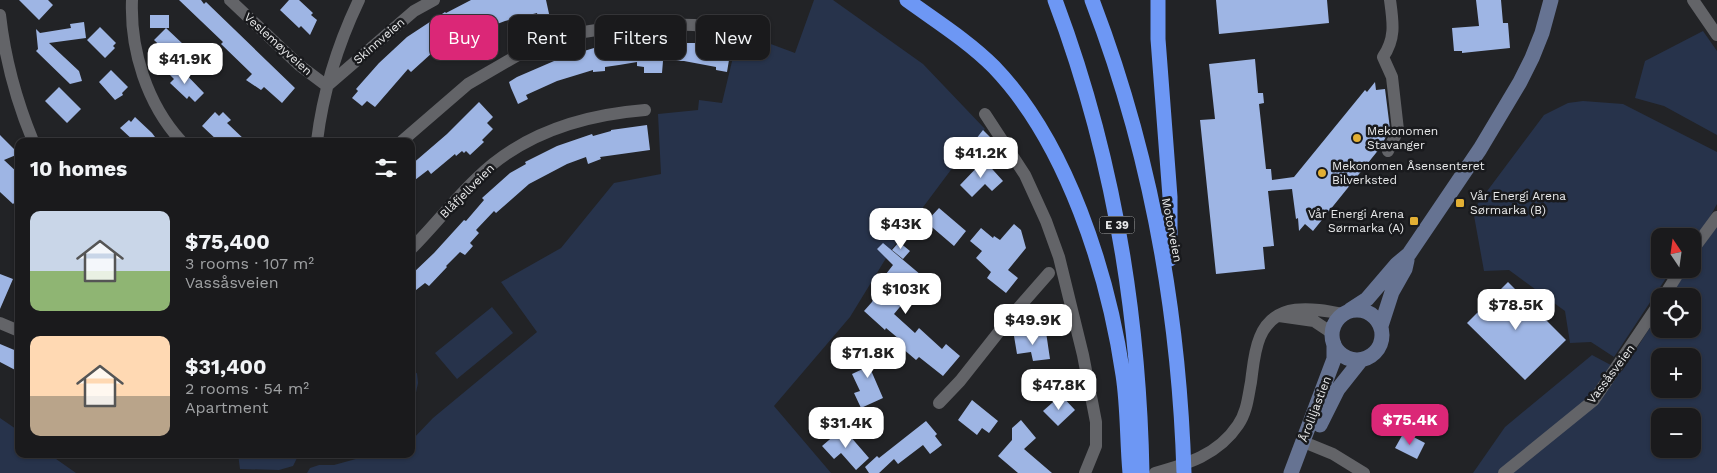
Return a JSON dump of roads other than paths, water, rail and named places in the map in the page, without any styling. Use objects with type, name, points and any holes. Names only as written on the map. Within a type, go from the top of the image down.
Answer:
[{"type":"highway","name":"E 39","points":[[907,0],[960,38],[994,67],[1025,106],[1061,169],[1089,237],[1111,312],[1123,376],[1128,422],[1130,473]]},
{"type":"highway","name":"E 39","points":[[1055,0],[1099,142],[1120,236],[1134,331],[1142,430],[1142,473]]},
{"type":"highway","name":"Motorveien","points":[[1092,0],[1122,86],[1158,230],[1170,305],[1181,402],[1184,473]]},
{"type":"highway","points":[[1158,0],[1159,57],[1170,197],[1170,305]]},
{"type":"main road","points":[[1404,262],[1392,292],[1382,326],[1381,344],[1377,352],[1361,360],[1352,360],[1345,357],[1338,351],[1333,338],[1337,319],[1368,300],[1404,262],[1480,149],[1532,58],[1551,0]]},
{"type":"main road","points":[[1346,312],[1360,309],[1369,312],[1382,326]]},
{"type":"main road","name":"Åroliljastien","points":[[1292,473],[1334,359],[1333,338]]},
{"type":"main road","name":"Åroliljastien","points":[[1301,473],[1324,414],[1338,389],[1361,360]]},
{"type":"street","points":[[132,0],[132,26],[147,89],[170,129],[178,138]]},
{"type":"street","name":"Veslemøyveien","points":[[230,0],[299,65],[327,86]]},
{"type":"street","points":[[318,138],[327,86],[359,0]]},
{"type":"street","name":"Skinnveien","points":[[327,86],[414,12],[434,0]]},
{"type":"street","points":[[1388,151],[1398,130],[1392,76],[1383,57],[1390,47],[1392,37],[1390,0]]},
{"type":"street","points":[[1693,0],[1712,21],[1717,35]]},
{"type":"street","points":[[0,15],[10,75],[31,138]]},
{"type":"street","points":[[405,138],[468,84],[525,51],[571,34],[622,26],[652,24],[696,25]]},
{"type":"street","name":"Blåfjellveien","points":[[415,245],[477,178],[521,144],[539,135],[577,122],[617,112],[645,110]]},
{"type":"street","points":[[985,114],[1025,175],[1043,214],[1059,257],[1083,355],[1096,422],[1096,446],[1085,473]]},
{"type":"street","points":[[1701,239],[1717,217]]},
{"type":"street","points":[[939,403],[960,381],[1013,314],[1049,273]]},
{"type":"street","points":[[1154,473],[1192,462],[1222,443],[1239,424],[1246,407],[1260,338],[1266,326],[1291,309],[1346,312]]},
{"type":"street","name":"Vassåsveien","points":[[1504,473],[1594,400],[1651,315]]},
{"type":"street","points":[[1279,316],[1314,321],[1333,338]]},
{"type":"street","points":[[0,323],[15,329]]},
{"type":"street","points":[[1312,444],[1364,473]]},
{"type":"place","name":"Mekonomen Stavanger","points":[[1357,138]]},
{"type":"place","name":"Mekonomen Åsensenteret Bilverksted","points":[[1322,173]]},
{"type":"place","name":"Vår Energi Arena Sørmarka (B)","points":[[1460,203]]},
{"type":"place","name":"Vår Energi Arena Sørmarka (A)","points":[[1414,221]]}]
